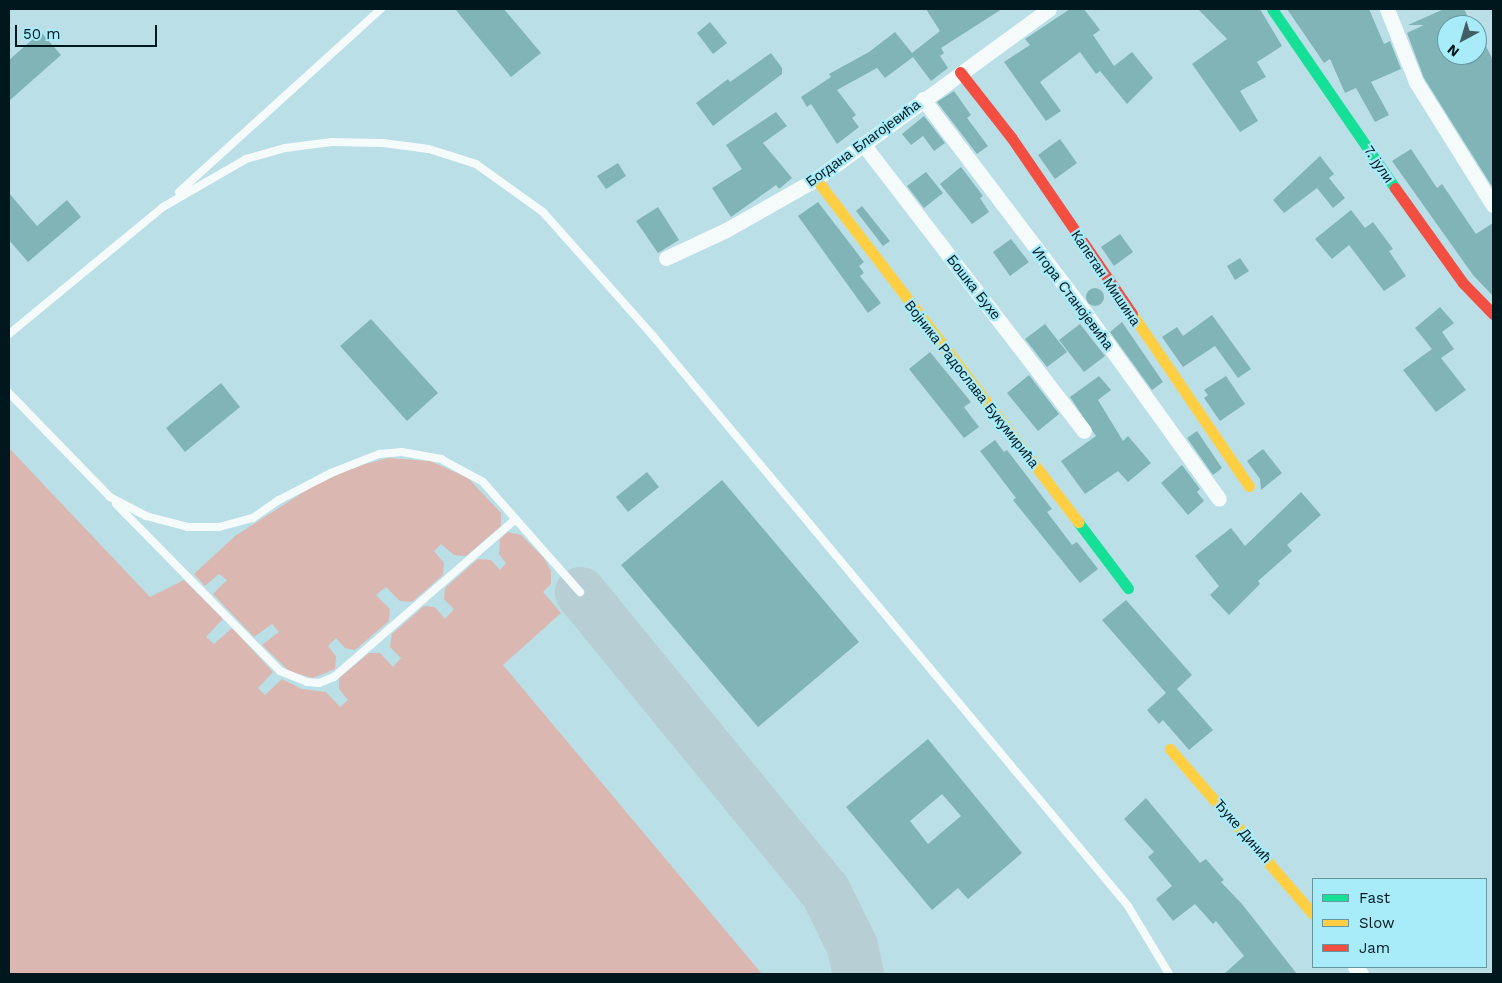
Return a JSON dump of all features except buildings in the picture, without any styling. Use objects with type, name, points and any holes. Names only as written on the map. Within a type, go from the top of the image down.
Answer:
[{"type":"street","name":"Богдана Благојевића","points":[[666,258],[726,230],[816,179],[960,72],[1049,9]]},
{"type":"street","name":"7. јули","points":[[1272,9],[1434,244],[1463,283],[1493,314]]},
{"type":"street","points":[[1387,9],[1416,82],[1493,205]]},
{"type":"street","name":"Капетан Мишина","points":[[960,72],[1011,137],[1249,486]]},
{"type":"street","name":"Игора Станојевића","points":[[923,100],[1084,311],[1219,499]]},
{"type":"street","name":"Бошка Бухе","points":[[863,144],[1084,431]]},
{"type":"street","name":"Војника Радослава Букумирића","points":[[816,179],[1128,588]]},
{"type":"street","name":"Ђуке Динић","points":[[1170,749],[1312,913]]},
{"type":"lane","points":[[9,334],[163,207],[381,9]]},
{"type":"lane","points":[[163,207],[246,159],[285,148],[332,142],[383,143],[430,149],[476,164],[511,186],[543,212],[653,336],[1128,906],[1169,974]]},
{"type":"lane","points":[[9,393],[280,671],[307,682],[319,683],[334,677],[516,518]]},
{"type":"lane","points":[[110,497],[146,516],[188,526],[219,527],[253,518],[279,500],[356,462],[379,454],[402,452],[441,460],[471,474],[516,518],[580,592]]},
{"type":"shaded area","points":[[9,448],[150,597],[184,580],[223,619],[206,637],[214,644],[232,628],[273,672],[258,688],[265,695],[282,679],[302,689],[326,692],[340,707],[348,700],[339,689],[339,678],[369,653],[380,653],[393,667],[401,658],[390,647],[392,634],[424,606],[435,607],[445,619],[454,609],[444,599],[445,588],[478,559],[491,560],[500,570],[506,563],[499,554],[500,539],[508,532],[521,535],[544,558],[551,571],[551,584],[543,592],[561,613],[503,665],[762,974],[9,974]]},
{"type":"shaded area","points":[[388,458],[430,461],[468,478],[501,513],[501,526],[466,556],[454,555],[441,544],[434,551],[444,563],[443,575],[412,602],[400,601],[386,587],[376,595],[390,609],[389,621],[355,650],[345,648],[336,638],[328,646],[336,656],[335,669],[313,678],[290,672],[262,645],[279,632],[272,624],[254,637],[213,594],[227,580],[219,574],[205,586],[194,574],[235,536],[310,488],[354,467]]},
{"type":"taxiway","points":[[580,592],[825,891],[852,946],[858,974]]},
{"type":"traffic: fast","points":[[1272,9],[1395,188]]},
{"type":"traffic: fast","points":[[1078,522],[1128,588]]},
{"type":"traffic: slow","points":[[816,179],[1078,522]]},
{"type":"traffic: slow","points":[[1132,314],[1249,486]]},
{"type":"traffic: slow","points":[[1170,749],[1312,913]]},
{"type":"traffic: jam","points":[[960,72],[1011,137],[1132,314]]},
{"type":"traffic: jam","points":[[1395,188],[1463,283],[1493,314]]}]
